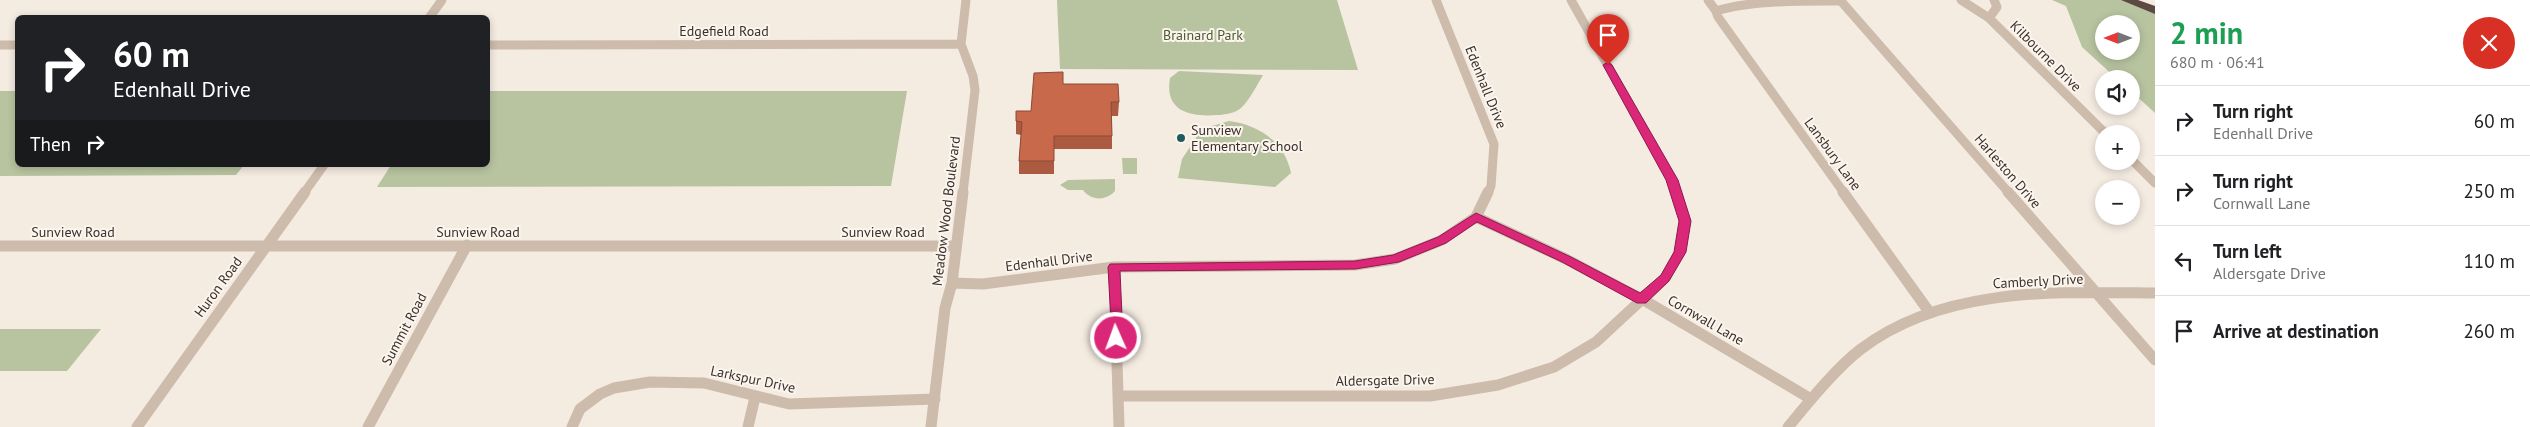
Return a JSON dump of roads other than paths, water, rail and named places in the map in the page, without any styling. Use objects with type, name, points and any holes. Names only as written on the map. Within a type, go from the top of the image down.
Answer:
[{"type":"highway","points":[[2127,0],[2155,10]]},
{"type":"street","points":[[431,15],[442,0]]},
{"type":"street","name":"Meadow Wood Boulevard","points":[[932,427],[945,308],[952,283],[975,90],[973,76],[961,44],[966,0]]},
{"type":"street","name":"Edenhall Drive","points":[[952,283],[983,284],[1114,267],[1355,265],[1395,259],[1442,240],[1476,217],[1491,186],[1494,144],[1436,0]]},
{"type":"street","name":"Aldersgate Drive","points":[[1118,396],[1430,396],[1498,385],[1554,367],[1596,342],[1665,278],[1680,252],[1685,221],[1672,180],[1571,0]]},
{"type":"street","name":"Lansbury Lane","points":[[1841,1],[1746,0],[1714,5],[1718,16],[1930,313]]},
{"type":"street","name":"Kilbourne Drive","points":[[1961,0],[1989,18],[2097,125]]},
{"type":"street","points":[[1989,18],[1997,7],[1994,0]]},
{"type":"street","name":"Harleston Drive","points":[[1841,1],[2155,360]]},
{"type":"street","name":"Edgefield Road","points":[[490,45],[961,44]]},
{"type":"street","points":[[0,45],[15,45]]},
{"type":"street","name":"Huron Road","points":[[137,427],[323,167]]},
{"type":"street","points":[[2140,168],[2155,183]]},
{"type":"street","name":"Cornwall Lane","points":[[1476,217],[1642,299],[1810,398]]},
{"type":"street","name":"Summit Road","points":[[368,427],[467,245]]},
{"type":"street","name":"Sunview Road","points":[[0,246],[956,246]]},
{"type":"street","points":[[1114,267],[1119,427]]},
{"type":"street","name":"Camberly Drive","points":[[1788,427],[1810,398],[1863,348],[1930,313],[1966,302],[2006,295],[2155,293]]},
{"type":"street","name":"Larkspur Drive","points":[[574,422],[587,402],[600,394],[614,388],[650,382],[704,383],[735,388],[755,398],[789,404],[935,399]]},
{"type":"street","points":[[748,427],[755,398]]},
{"type":"place","name":"Sunview Elementary School","points":[[1181,138]]},
{"type":"park label","name":"Brainard Park","points":[[1203,35]]}]
